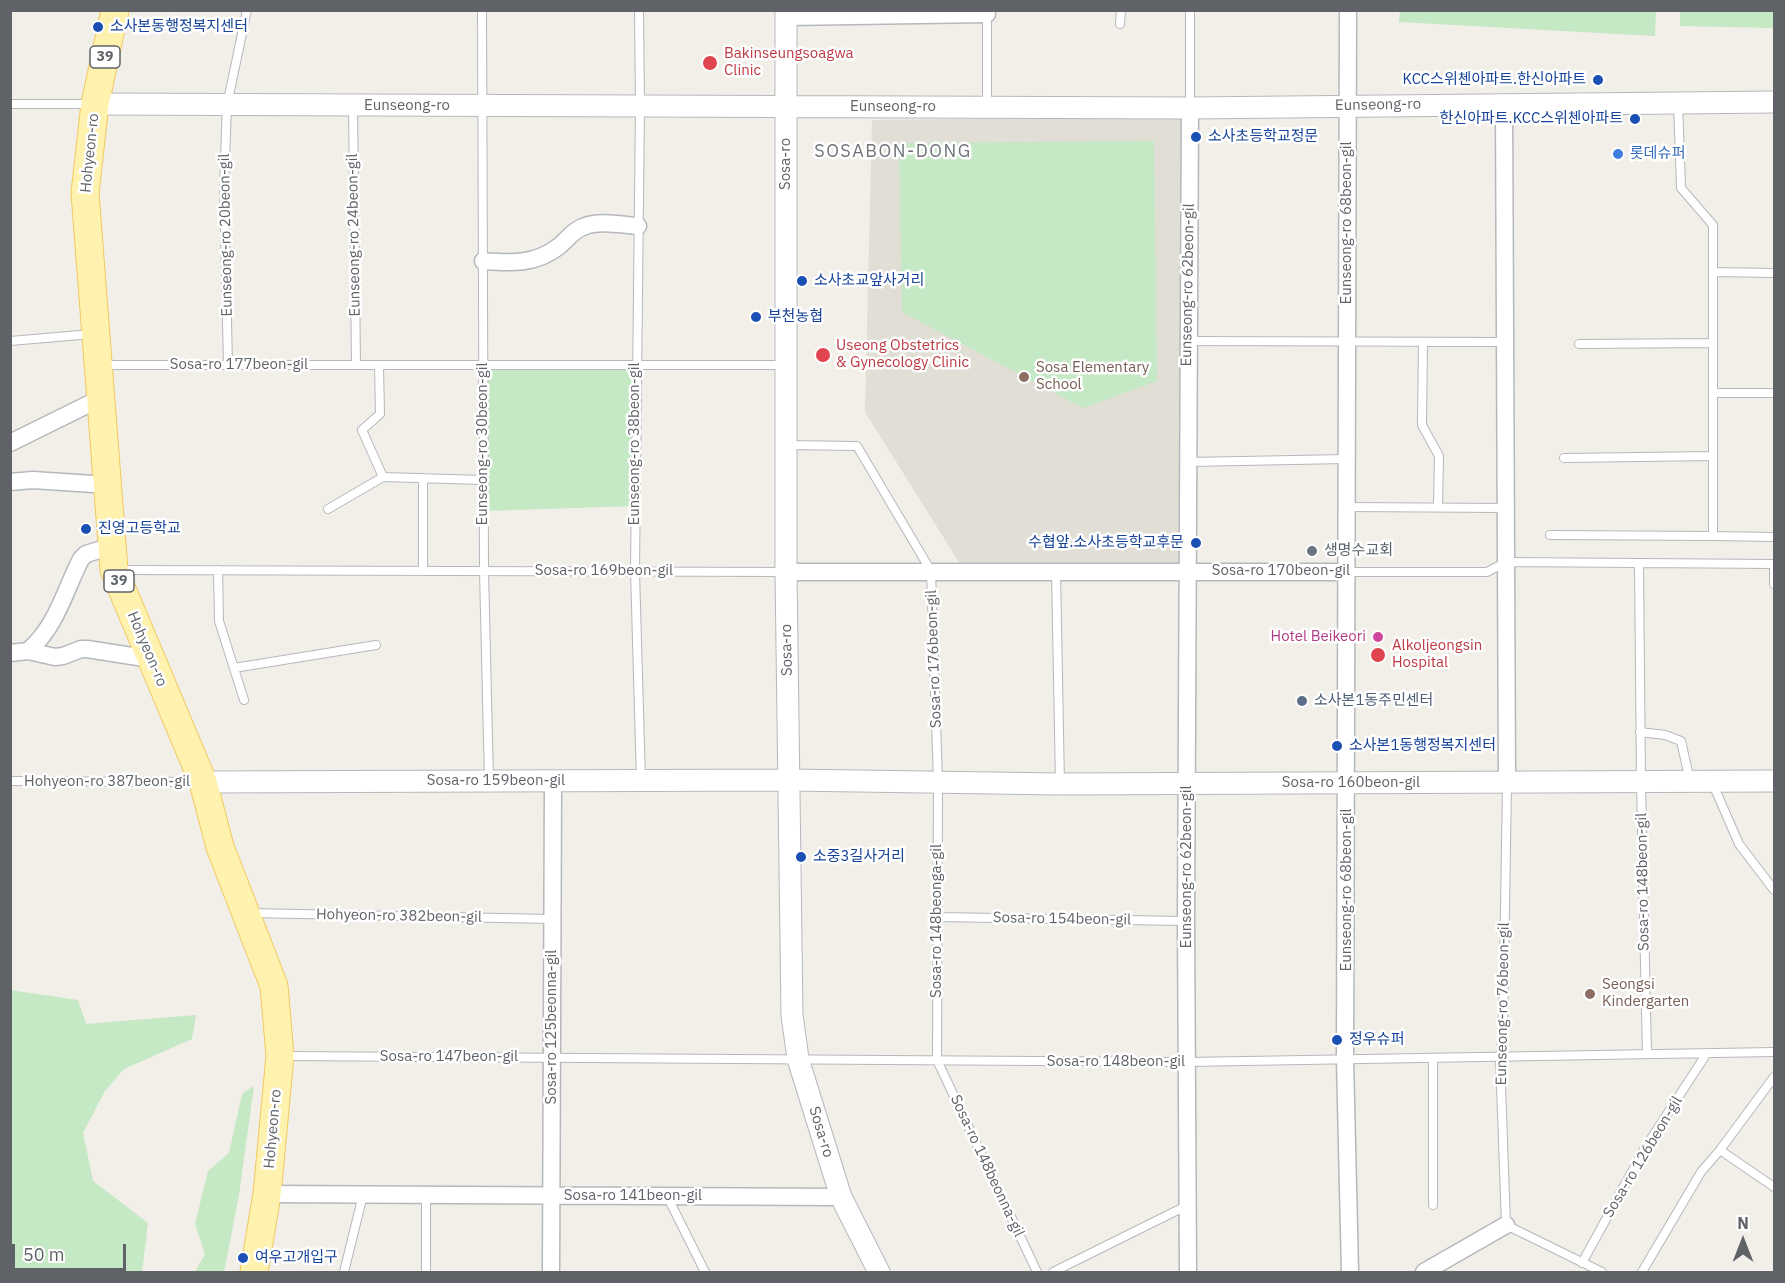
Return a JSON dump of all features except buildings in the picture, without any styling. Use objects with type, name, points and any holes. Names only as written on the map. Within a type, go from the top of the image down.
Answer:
[{"type":"main road","name":"Hohyeon-ro","points":[[115,10],[95,104],[85,193],[113,558],[151,659],[203,782],[220,847],[274,986],[280,1056],[267,1194],[254,1272]]},
{"type":"street","name":"Eunseong-ro 68beon-gil","points":[[1348,10],[1346,1060],[1350,1272]]},
{"type":"street","points":[[786,14],[987,12]]},
{"type":"street","name":"Sosa-ro","points":[[786,14],[786,572],[792,1015],[798,1059],[841,1197],[879,1272]]},
{"type":"street","name":"Eunseong-ro","points":[[95,104],[1190,108],[1678,102],[1771,97]]},
{"type":"street","points":[[1504,104],[1507,782]]},
{"type":"street","name":"Eunseong-ro 62beon-gil","points":[[1188,1272],[1186,921],[1187,341],[1190,108]]},
{"type":"street","points":[[483,261],[519,263],[532,261],[543,257],[581,227],[589,225],[638,226]]},
{"type":"street","points":[[10,442],[101,398]]},
{"type":"street","points":[[10,482],[33,480],[108,485]]},
{"type":"street","points":[[28,651],[46,633],[53,621],[81,559],[86,554],[113,558]]},
{"type":"street","name":"Sosa-ro 170beon-gil","points":[[786,572],[1346,572]]},
{"type":"street","points":[[10,653],[28,651],[55,657],[87,649],[151,659]]},
{"type":"street","name":"Sosa-ro 160beon-gil","points":[[790,780],[1060,784],[1774,781]]},
{"type":"street","name":"Sosa-ro 159beon-gil","points":[[203,782],[790,780]]},
{"type":"street","name":"Sosa-ro 125beonna-gil","points":[[551,1272],[553,781]]},
{"type":"street","name":"Sosa-ro 141beon-gil","points":[[267,1194],[841,1197]]},
{"type":"street","points":[[1424,1272],[1506,1225]]},
{"type":"lane","name":"Eunseong-ro 20beon-gil","points":[[228,365],[224,188],[227,105],[248,10]]},
{"type":"lane","name":"Eunseong-ro 30beon-gil","points":[[482,10],[483,480],[489,781]]},
{"type":"lane","name":"Eunseong-ro 38beon-gil","points":[[639,10],[635,571],[641,781]]},
{"type":"lane","points":[[1120,10],[1120,24]]},
{"type":"lane","points":[[1190,10],[1190,108]]},
{"type":"lane","points":[[987,12],[987,108]]},
{"type":"lane","points":[[1678,102],[1681,188],[1713,225],[1713,536]]},
{"type":"lane","name":"Eunseong-ro","points":[[10,104],[95,104]]},
{"type":"lane","name":"Eunseong-ro 24beon-gil","points":[[353,105],[356,365]]},
{"type":"lane","points":[[1713,272],[1774,273]]},
{"type":"lane","points":[[10,341],[96,334]]},
{"type":"lane","points":[[1187,341],[1505,342]]},
{"type":"lane","points":[[1423,342],[1422,425],[1439,456],[1438,507]]},
{"type":"lane","points":[[1579,344],[1713,343]]},
{"type":"lane","name":"Sosa-ro 177beon-gil","points":[[98,365],[786,365]]},
{"type":"lane","points":[[379,365],[380,414],[362,430],[383,477]]},
{"type":"lane","points":[[1713,393],[1774,393]]},
{"type":"lane","name":"Sosa-ro 176beon-gil","points":[[786,445],[856,446],[931,571],[938,782]]},
{"type":"lane","points":[[1563,458],[1713,456]]},
{"type":"lane","points":[[1187,462],[1346,459]]},
{"type":"lane","points":[[328,509],[383,477],[483,480]]},
{"type":"lane","points":[[423,478],[423,571]]},
{"type":"lane","points":[[1346,507],[1505,507]]},
{"type":"lane","points":[[1550,535],[1774,537]]},
{"type":"lane","name":"Sosa-ro 169beon-gil","points":[[113,558],[218,570],[786,572]]},
{"type":"lane","name":"Sosa-ro 170beon-gil","points":[[1346,572],[1487,572],[1506,562],[1774,564]]},
{"type":"lane","points":[[1639,563],[1641,782]]},
{"type":"lane","points":[[1774,564],[1774,584]]},
{"type":"lane","points":[[218,570],[219,621],[244,700]]},
{"type":"lane","points":[[1056,571],[1060,784]]},
{"type":"lane","points":[[234,668],[376,645]]},
{"type":"lane","points":[[1641,732],[1665,735],[1681,741],[1701,781],[1739,844],[1774,890]]},
{"type":"lane","name":"Hohyeon-ro 387beon-gil","points":[[10,781],[203,782]]},
{"type":"lane","name":"Sosa-ro 148beonga-gil","points":[[937,1060],[938,782]]},
{"type":"lane","name":"Eunseong-ro 76beon-gil","points":[[1506,1225],[1500,1057],[1503,1035],[1507,782]]},
{"type":"lane","name":"Sosa-ro 148beon-gil","points":[[1641,782],[1647,1054]]},
{"type":"lane","name":"Hohyeon-ro 382beon-gil","points":[[245,913],[552,919]]},
{"type":"lane","name":"Sosa-ro 154beon-gil","points":[[937,917],[1186,921]]},
{"type":"lane","name":"Sosa-ro 148beon-gil","points":[[798,1059],[1187,1062],[1774,1052]]},
{"type":"lane","name":"Sosa-ro 126beon-gil","points":[[1582,1263],[1645,1148],[1707,1053]]},
{"type":"lane","name":"Sosa-ro 147beon-gil","points":[[280,1056],[798,1059]]},
{"type":"lane","points":[[1433,1058],[1433,1205]]},
{"type":"lane","name":"Sosa-ro 148beonna-gil","points":[[937,1060],[1036,1272]]},
{"type":"lane","points":[[1642,1272],[1701,1172],[1774,1077]]},
{"type":"lane","points":[[1720,1150],[1774,1187]]},
{"type":"lane","points":[[344,1272],[363,1195]]},
{"type":"lane","points":[[426,1195],[426,1272]]},
{"type":"lane","points":[[667,1196],[705,1272]]},
{"type":"lane","points":[[1053,1272],[1188,1204]]},
{"type":"lane","points":[[1506,1225],[1602,1272]]},
{"type":"shaded area","name":"Sosa Elementary School","points":[[1184,116],[1183,566],[962,567],[865,412],[872,120]]},
{"type":"green space","points":[[1400,10],[1656,10],[1655,36],[1399,22]]},
{"type":"green space","points":[[1680,11],[1774,11],[1774,28],[1680,26]]},
{"type":"green space","points":[[1154,141],[1157,381],[1083,408],[902,312],[899,143]]},
{"type":"green space","points":[[483,365],[636,365],[635,506],[484,511]]},
{"type":"green space","points":[[10,990],[78,1000],[86,1024],[196,1015],[192,1039],[124,1069],[105,1091],[83,1133],[93,1181],[148,1223],[142,1272],[11,1272]]},
{"type":"green space","points":[[254,1086],[239,1195],[224,1272],[195,1272],[205,1254],[195,1224],[208,1171],[229,1153],[242,1094]]},
{"type":"place","name":"소사본동행정복지센터","points":[[98,27]]},
{"type":"place","name":"Bakinseungsoagwa Clinic","points":[[710,63]]},
{"type":"place","name":"KCC스위첸아파트.한신아파트","points":[[1598,80]]},
{"type":"place","name":"한신아파트.KCC스위첸아파트","points":[[1635,119]]},
{"type":"place","name":"소사초등학교정문","points":[[1196,137]]},
{"type":"place","name":"롯데슈퍼","points":[[1618,154]]},
{"type":"place","name":"소사초교앞사거리","points":[[802,281]]},
{"type":"place","name":"부천농협","points":[[756,317]]},
{"type":"place","name":"Useong Obstetrics & Gynecology Clinic","points":[[823,355]]},
{"type":"place","name":"Sosa Elementary School","points":[[1024,377]]},
{"type":"place","name":"진영고등학교","points":[[86,529]]},
{"type":"place","name":"수협앞.소사초등학교후문","points":[[1196,543]]},
{"type":"place","name":"생명수교회","points":[[1312,551]]},
{"type":"place","name":"Hotel Beikeori","points":[[1378,637]]},
{"type":"place","name":"Alkoljeongsin Hospital","points":[[1378,655]]},
{"type":"place","name":"소사본1동주민센터","points":[[1302,701]]},
{"type":"place","name":"소사본1동행정복지센터","points":[[1337,746]]},
{"type":"place","name":"소중3길사거리","points":[[801,857]]},
{"type":"place","name":"Seongsi Kindergarten","points":[[1590,994]]},
{"type":"place","name":"정우슈퍼","points":[[1337,1040]]},
{"type":"place","name":"여우고개입구","points":[[243,1258]]},
{"type":"district","name":"SOSABON-DONG","points":[[893,152]]}]
